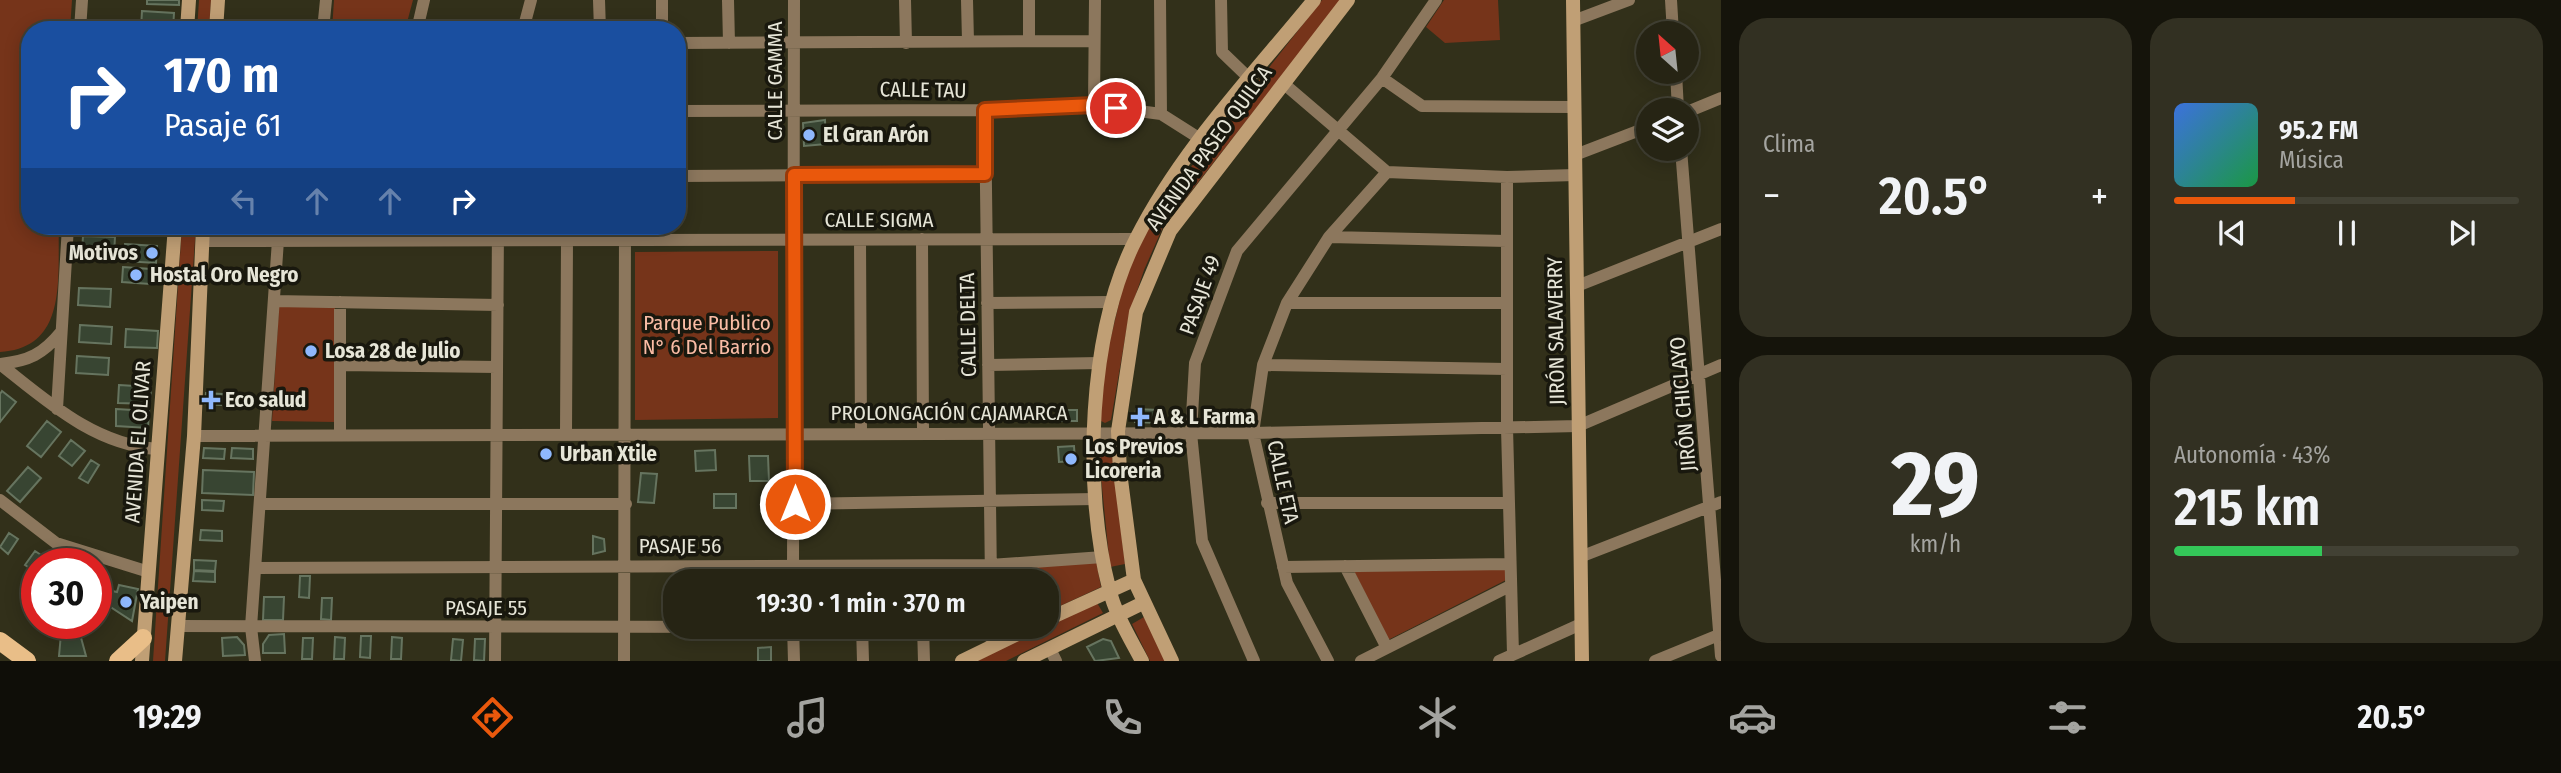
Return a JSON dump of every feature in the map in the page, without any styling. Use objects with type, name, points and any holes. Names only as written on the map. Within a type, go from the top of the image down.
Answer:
[{"type":"main road","points":[[188,21],[189,0]]},
{"type":"main road","points":[[217,21],[218,0]]},
{"type":"main road","name":"AVENIDA PASEO QUILCA","points":[[1142,661],[1109,590],[1096,499],[1093,432],[1099,363],[1113,302],[1136,239],[1168,183],[1314,0]]},
{"type":"main road","name":"AVENIDA PASEO QUILCA","points":[[1172,661],[1134,580],[1118,431],[1130,338],[1154,265],[1170,231],[1348,0]]},
{"type":"main road","name":"JIRÓN SALAVERRY","points":[[1573,0],[1581,661]]},
{"type":"main road","name":"AVENIDA EL OLIVAR","points":[[142,661],[173,235]]},
{"type":"main road","points":[[174,661],[194,436],[202,235]]},
{"type":"main road","points":[[1059,615],[1134,580]]},
{"type":"main road","points":[[1024,661],[1053,655],[1143,603]]},
{"type":"main road","points":[[118,661],[143,638]]},
{"type":"main road","points":[[962,661],[1008,639]]},
{"type":"main road","points":[[0,640],[27,661]]},
{"type":"street","points":[[81,21],[82,0]]},
{"type":"street","points":[[324,21],[326,0]]},
{"type":"street","points":[[419,21],[424,0]]},
{"type":"street","points":[[525,21],[531,0]]},
{"type":"street","points":[[599,0],[600,21]]},
{"type":"street","points":[[662,0],[662,21]]},
{"type":"street","points":[[728,0],[729,43]]},
{"type":"street","name":"CALLE GAMMA","points":[[793,566],[794,0]]},
{"type":"street","points":[[905,0],[906,43]]},
{"type":"street","points":[[968,0],[968,41]]},
{"type":"street","points":[[1029,0],[1029,40]]},
{"type":"street","points":[[1094,105],[1095,0]]},
{"type":"street","points":[[1160,0],[1161,114]]},
{"type":"street","points":[[1222,0],[1222,52],[1250,79]]},
{"type":"street","name":"PASAJE 49","points":[[1254,661],[1227,604],[1202,541],[1191,433],[1195,363],[1237,251],[1337,128],[1382,78],[1436,0]]},
{"type":"street","points":[[1573,21],[1629,0]]},
{"type":"street","points":[[1671,0],[1672,21]]},
{"type":"street","points":[[686,43],[1094,41]]},
{"type":"street","points":[[1382,78],[1422,106],[1574,107]]},
{"type":"street","points":[[1283,83],[1387,172],[1507,177],[1575,175]]},
{"type":"street","points":[[1699,107],[1721,98]]},
{"type":"street","name":"CALLE TAU","points":[[686,111],[794,108],[985,110],[1094,105],[1161,114],[1202,140]]},
{"type":"street","name":"CALLE DELTA","points":[[985,110],[990,569]]},
{"type":"street","points":[[1575,155],[1636,132]]},
{"type":"street","name":"JIRÓN CHICLAYO","points":[[1682,161],[1700,374],[1716,504],[1721,656]]},
{"type":"street","name":"CALLE ETA","points":[[1328,661],[1287,583],[1253,433],[1263,365],[1287,303],[1329,237],[1387,172]]},
{"type":"street","points":[[686,176],[985,174]]},
{"type":"street","points":[[1507,177],[1507,428],[1513,654]]},
{"type":"street","points":[[1577,286],[1721,229]]},
{"type":"street","points":[[57,410],[67,235]]},
{"type":"street","points":[[255,661],[251,627],[278,235]]},
{"type":"street","points":[[495,661],[498,235]]},
{"type":"street","points":[[624,661],[625,235]]},
{"type":"street","points":[[1329,237],[1507,242]]},
{"type":"street","points":[[922,239],[923,432]]},
{"type":"street","name":"CALLE SIGMA","points":[[202,241],[1136,239]]},
{"type":"street","points":[[860,240],[861,433]]},
{"type":"street","points":[[566,435],[567,241]]},
{"type":"street","points":[[274,301],[498,305]]},
{"type":"street","points":[[340,302],[340,435]]},
{"type":"street","points":[[987,303],[1113,302]]},
{"type":"street","points":[[1287,303],[1507,303]]},
{"type":"street","points":[[0,364],[26,362],[38,355],[61,332]]},
{"type":"street","points":[[988,365],[1099,363]]},
{"type":"street","points":[[0,364],[57,410],[100,435],[142,448],[158,449]]},
{"type":"street","points":[[340,365],[497,367]]},
{"type":"street","points":[[1263,365],[1507,369]]},
{"type":"street","points":[[1578,426],[1721,365]]},
{"type":"street","name":"PROLONGACIÓN CAJAMARCA","points":[[194,436],[1118,431],[1253,433],[1578,426]]},
{"type":"street","points":[[795,504],[1096,499]]},
{"type":"street","points":[[0,500],[56,543],[149,572]]},
{"type":"street","points":[[260,504],[626,503]]},
{"type":"street","points":[[1267,503],[1508,503]]},
{"type":"street","points":[[1580,557],[1716,504]]},
{"type":"street","name":"PASAJE 56","points":[[256,568],[921,566],[990,565],[1103,557]]},
{"type":"street","points":[[1283,567],[1510,564]]},
{"type":"street","points":[[1345,566],[1387,648]]},
{"type":"street","points":[[1362,661],[1510,586]]},
{"type":"street","points":[[1499,661],[1581,624]]},
{"type":"street","name":"PASAJE 55","points":[[179,626],[663,627]]},
{"type":"street","points":[[1655,661],[1720,634]]},
{"type":"street","points":[[793,639],[793,661]]},
{"type":"street","points":[[862,639],[863,661]]},
{"type":"street","points":[[923,639],[924,661]]},
{"type":"street","points":[[992,639],[992,647]]},
{"type":"green space","points":[[0,0],[72,0],[71,21],[21,21],[21,235],[59,235],[58,287],[48,324],[38,338],[22,347],[0,352]]},
{"type":"green space","points":[[199,0],[211,0],[210,21],[198,21]]},
{"type":"green space","points":[[334,0],[413,0],[407,21],[333,21]]},
{"type":"green space","points":[[1322,0],[1341,0],[1163,227],[1144,270],[1129,315],[1111,420],[1105,423],[1099,420],[1107,354],[1126,273],[1148,227],[1173,190]]},
{"type":"green space","points":[[1444,0],[1498,0],[1500,40],[1445,43],[1426,27]]},
{"type":"green space","points":[[181,235],[195,235],[165,661],[153,661]]},
{"type":"green space","name":"Parque Publico N° 6 Del Barrio","points":[[778,251],[778,418],[635,420],[635,252]]},
{"type":"green space","points":[[279,306],[335,306],[336,422],[272,421]]},
{"type":"green space","points":[[1111,446],[1125,564],[1110,567],[1098,447]]},
{"type":"green space","points":[[1096,560],[1101,587],[1059,606],[1059,569],[995,569],[995,566]]},
{"type":"green space","points":[[1353,569],[1505,569],[1506,580],[1388,640]]},
{"type":"green space","points":[[1096,601],[1103,613],[1059,635],[1059,620]]},
{"type":"green space","points":[[1144,617],[1166,661],[1150,661],[1132,624]]},
{"type":"green space","points":[[1021,639],[1050,639],[1006,661],[977,661]]},
{"type":"building","points":[[147,0],[179,0],[179,5],[147,4]]},
{"type":"building","points":[[142,11],[174,13],[174,21],[141,21]]},
{"type":"building","points":[[825,120],[826,144],[804,146],[803,123]]},
{"type":"building","points":[[83,236],[115,237],[114,255],[82,253]]},
{"type":"building","points":[[125,244],[157,246],[156,263],[124,261]]},
{"type":"building","name":"Hostal Oro Negro","points":[[123,267],[151,269],[150,284],[122,282]]},
{"type":"building","points":[[79,288],[111,289],[110,307],[78,305]]},
{"type":"building","points":[[80,325],[112,327],[111,344],[79,342]]},
{"type":"building","points":[[126,329],[158,331],[157,348],[125,347]]},
{"type":"building","points":[[77,356],[109,358],[108,375],[76,373]]},
{"type":"building","points":[[119,385],[151,387],[150,404],[118,403]]},
{"type":"building","points":[[2,391],[16,402],[0,422],[0,394]]},
{"type":"building","points":[[206,393],[222,394],[221,405],[205,404]]},
{"type":"building","points":[[116,409],[149,411],[148,428],[116,426]]},
{"type":"building","points":[[1136,409],[1158,410],[1158,423],[1135,422]]},
{"type":"building","points":[[1058,410],[1077,410],[1077,421],[1058,421]]},
{"type":"building","points":[[47,421],[61,432],[41,457],[27,446]]},
{"type":"building","points":[[71,440],[85,451],[72,466],[59,456]]},
{"type":"building","points":[[1074,446],[1075,461],[1059,462],[1058,447]]},
{"type":"building","points":[[204,448],[225,449],[224,459],[203,458]]},
{"type":"building","points":[[232,448],[253,449],[253,459],[231,458]]},
{"type":"building","points":[[715,450],[716,470],[696,471],[695,451]]},
{"type":"building","points":[[749,456],[768,456],[769,481],[750,481]]},
{"type":"building","points":[[91,460],[99,465],[88,483],[79,478]]},
{"type":"building","points":[[28,467],[41,478],[20,502],[7,491]]},
{"type":"building","points":[[203,470],[254,472],[253,495],[202,493]]},
{"type":"building","points":[[641,473],[657,474],[654,503],[638,502]]},
{"type":"building","points":[[714,494],[736,494],[736,508],[714,508]]},
{"type":"building","points":[[202,500],[224,501],[223,511],[202,510]]},
{"type":"building","points":[[201,530],[222,531],[222,541],[200,540]]},
{"type":"building","points":[[9,533],[18,539],[8,554],[0,547]]},
{"type":"building","points":[[593,536],[604,539],[605,551],[593,554]]},
{"type":"building","points":[[194,560],[216,561],[215,571],[194,570]]},
{"type":"building","points":[[194,571],[215,572],[215,582],[193,581]]},
{"type":"building","points":[[300,576],[310,576],[309,598],[299,597]]},
{"type":"building","points":[[119,585],[138,589],[132,621],[112,608],[112,591],[117,592]]},
{"type":"building","points":[[264,597],[284,597],[283,620],[263,620]]},
{"type":"building","points":[[322,598],[332,598],[331,620],[321,619]]},
{"type":"building","points":[[284,634],[285,653],[263,653],[263,644],[269,635]]},
{"type":"building","points":[[361,636],[371,636],[370,658],[360,657]]},
{"type":"building","points":[[237,637],[244,645],[245,655],[223,656],[222,638]]},
{"type":"building","points":[[335,637],[345,638],[344,659],[334,659]]},
{"type":"building","points":[[392,637],[402,638],[401,659],[391,659]]},
{"type":"building","points":[[303,638],[313,638],[312,659],[302,659]]},
{"type":"building","points":[[61,639],[81,639],[86,656],[59,656]]},
{"type":"building","points":[[453,639],[463,640],[461,661],[451,660]]},
{"type":"building","points":[[475,639],[485,639],[484,661],[474,660]]},
{"type":"building","points":[[1103,639],[1111,641],[1119,658],[1095,661],[1087,647]]},
{"type":"building","points":[[771,647],[771,661],[758,661],[758,648]]},
{"type":"place","name":"El Gran Arón","points":[[809,135]]},
{"type":"place","name":"Motivos","points":[[152,253]]},
{"type":"place","name":"Hostal Oro Negro","points":[[136,275]]},
{"type":"place","name":"Losa 28 de Julio","points":[[311,351]]},
{"type":"place","name":"Eco salud","points":[[211,400]]},
{"type":"place","name":"A & L Farma","points":[[1140,417]]},
{"type":"place","name":"Urban Xtile","points":[[546,454]]},
{"type":"place","name":"Los Previos Licoreria","points":[[1071,459]]},
{"type":"place","name":"Yaipen","points":[[126,602]]},
{"type":"route","points":[[795,504],[794,175],[985,174],[985,110],[1094,105],[1116,108]]}]
